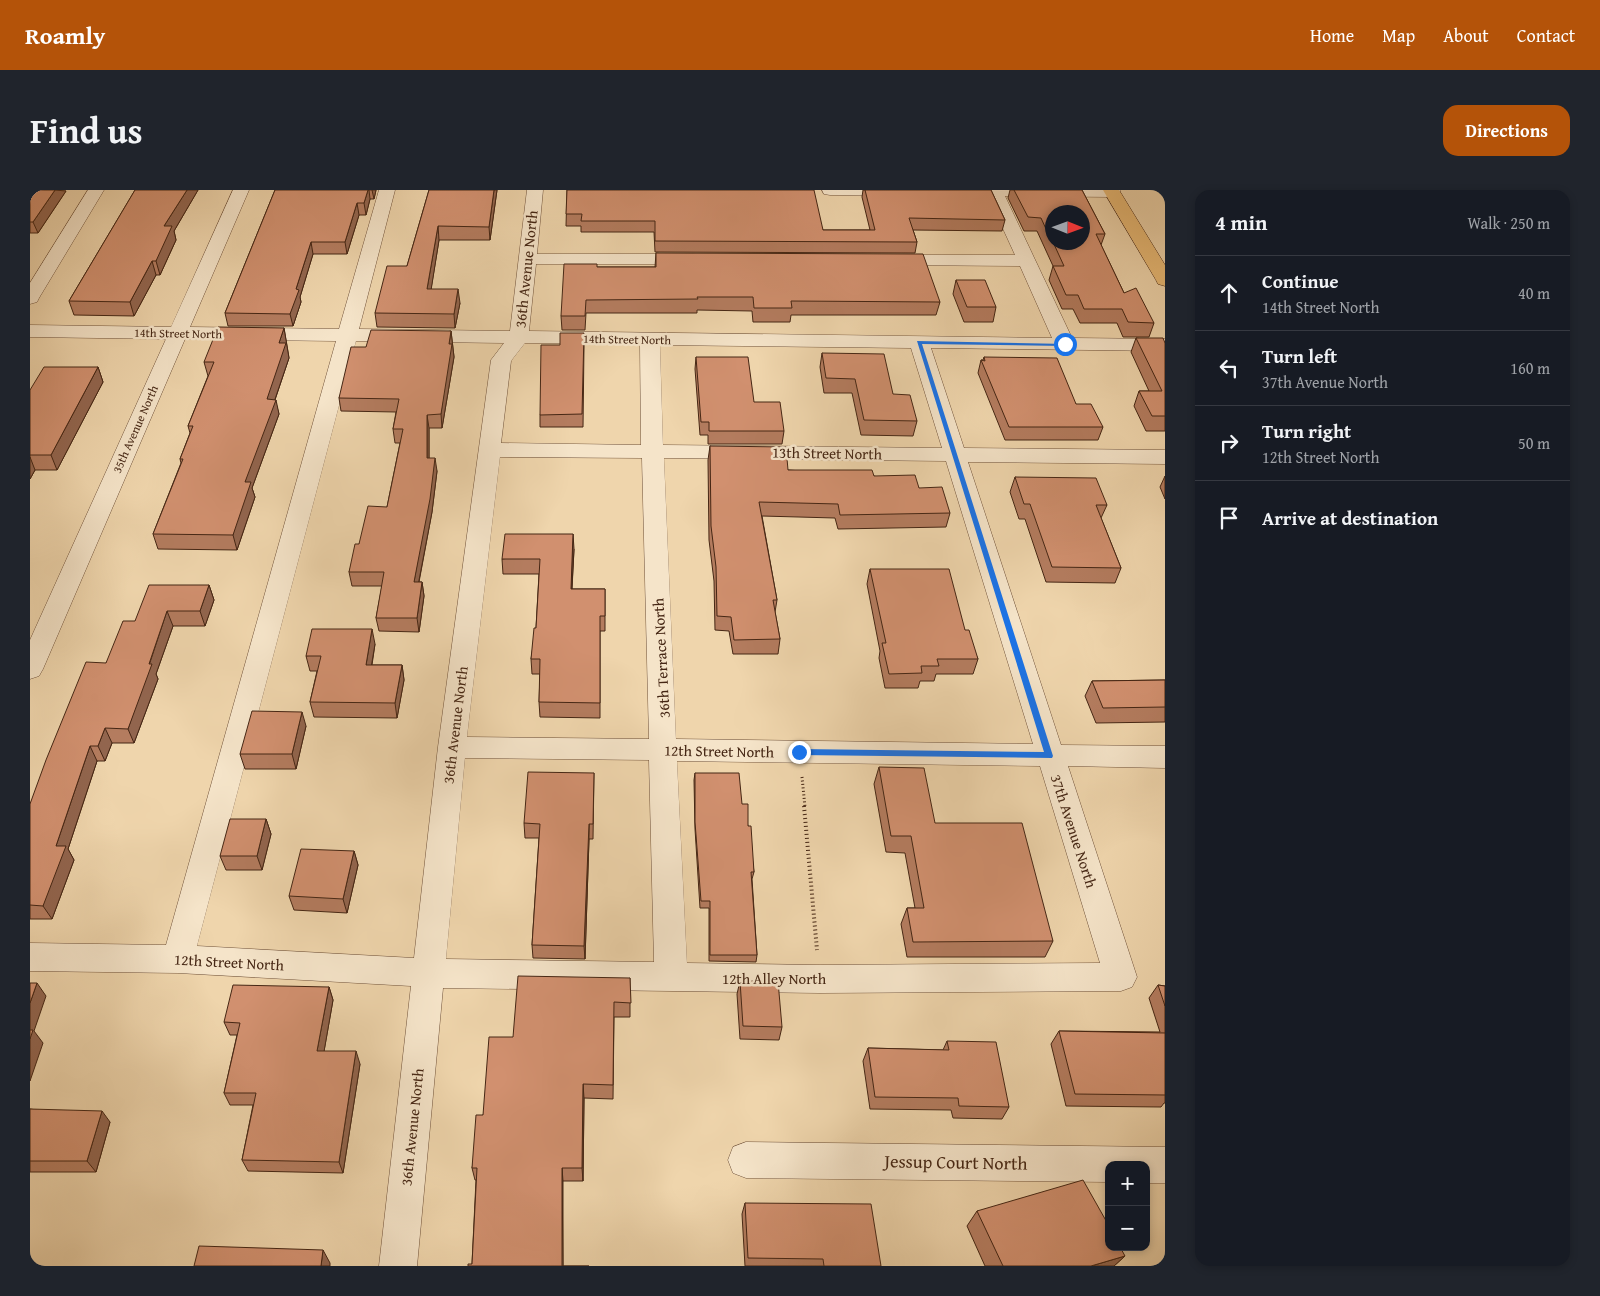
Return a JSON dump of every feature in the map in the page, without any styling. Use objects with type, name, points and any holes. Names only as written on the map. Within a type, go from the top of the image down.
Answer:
[{"type":"main road","points":[[1112,191],[1165,280]]},
{"type":"street","points":[[30,298],[96,190]]},
{"type":"street","name":"35th Avenue North","points":[[30,669],[240,190]]},
{"type":"street","points":[[178,959],[387,190]]},
{"type":"street","name":"36th Avenue North","points":[[398,1266],[452,747],[501,360],[519,337],[535,190]]},
{"type":"street","points":[[830,190],[918,191]]},
{"type":"street","points":[[937,191],[1112,191]]},
{"type":"street","points":[[995,191],[1065,344]]},
{"type":"street","points":[[528,259],[708,260]]},
{"type":"street","points":[[867,260],[1027,261]]},
{"type":"street","name":"14th Street North","points":[[30,331],[1165,345]]},
{"type":"street","name":"36th Terrace North","points":[[650,339],[651,450],[665,750],[671,978]]},
{"type":"street","name":"37th Avenue North","points":[[919,342],[1049,756],[1121,977]]},
{"type":"street","name":"13th Street North","points":[[490,450],[651,450],[1165,457]]},
{"type":"street","name":"12th Street North","points":[[452,747],[1165,757]]},
{"type":"street","name":"12th Street North","points":[[30,957],[178,959],[428,974]]},
{"type":"street","name":"12th Alley North","points":[[428,974],[820,979],[1121,977]]},
{"type":"street","name":"Jessup Court North","points":[[746,1160],[1165,1165]]},
{"type":"path","points":[[799,752],[820,979]]},
{"type":"building","points":[[30,190],[55,190],[33,222],[30,222]]},
{"type":"building","points":[[135,190],[187,190],[164,226],[172,226],[156,261],[152,261],[130,302],[69,301]]},
{"type":"building","points":[[275,190],[368,190],[364,203],[357,203],[345,242],[311,242],[296,289],[299,290],[290,314],[225,313]]},
{"type":"building","points":[[429,190],[494,190],[489,227],[438,226],[427,289],[458,289],[454,314],[375,313],[387,266],[407,266]]},
{"type":"building","points":[[567,190],[814,190],[823,230],[875,230],[865,190],[991,190],[1005,220],[909,218],[917,242],[655,241],[655,221],[581,221],[582,214],[566,214]]},
{"type":"building","points":[[1014,190],[1082,190],[1090,205],[1045,205],[1045,227],[1041,218],[1028,217]]},
{"type":"building","points":[[1090,205],[1105,234],[1096,234],[1124,293],[1136,288],[1154,323],[1128,322],[1122,309],[1084,309],[1078,295],[1066,295],[1053,266],[1064,266],[1057,250],[1090,250]]},
{"type":"building","points":[[656,253],[923,254],[940,302],[791,301],[792,308],[754,308],[753,297],[586,300],[585,316],[561,316],[564,264],[597,264],[597,267],[656,267]]},
{"type":"building","points":[[956,280],[985,280],[996,307],[967,307]]},
{"type":"building","points":[[218,327],[284,328],[279,343],[286,343],[267,399],[276,400],[245,482],[251,482],[233,535],[153,534],[183,459],[180,459],[193,426],[188,426],[214,362],[204,362]]},
{"type":"building","points":[[371,330],[451,331],[449,344],[452,344],[441,414],[427,415],[427,458],[435,458],[430,499],[414,582],[422,582],[417,618],[376,618],[384,572],[349,572],[355,544],[359,544],[368,506],[387,507],[403,429],[393,429],[399,399],[339,398],[351,347],[366,347]]},
{"type":"building","points":[[560,333],[584,333],[582,414],[540,415],[541,345],[560,345]]},
{"type":"building","points":[[1136,338],[1163,338],[1165,343],[1165,416],[1152,416],[1139,391],[1162,391]]},
{"type":"building","points":[[822,353],[884,354],[893,394],[910,395],[917,421],[864,420],[855,379],[826,378]]},
{"type":"building","points":[[696,357],[748,357],[754,402],[780,402],[784,431],[709,431],[709,422],[701,422]]},
{"type":"building","points":[[984,357],[1057,358],[1076,404],[1091,404],[1103,427],[1009,427],[981,360],[985,361]]},
{"type":"building","points":[[44,367],[98,367],[51,455],[30,455],[30,390]]},
{"type":"building","points":[[710,446],[786,447],[788,470],[872,470],[874,476],[915,475],[919,488],[942,487],[950,513],[840,515],[838,504],[759,502],[777,600],[773,600],[780,639],[734,640],[731,617],[717,616],[716,567],[711,526]]},
{"type":"building","points":[[1015,477],[1096,478],[1107,505],[1096,505],[1121,568],[1052,567],[1030,504],[1024,504]]},
{"type":"building","points":[[505,534],[573,534],[571,589],[605,589],[605,616],[600,616],[600,703],[539,702],[540,659],[531,659],[534,628],[536,628],[540,559],[502,559]]},
{"type":"building","points":[[870,569],[949,569],[965,630],[969,630],[978,659],[937,659],[939,666],[921,666],[922,673],[889,674],[882,643],[886,643]]},
{"type":"building","points":[[149,585],[209,585],[200,611],[167,611],[149,664],[152,664],[128,729],[105,728],[98,746],[90,746],[56,846],[66,846],[43,906],[30,905],[30,804],[46,760],[86,662],[106,663],[123,621],[135,621]]},
{"type":"building","points":[[312,629],[372,629],[366,665],[402,665],[395,703],[310,702],[321,656],[306,656]]},
{"type":"building","points":[[1165,680],[1165,707],[1103,708],[1092,681]]},
{"type":"building","points":[[252,711],[302,712],[292,754],[240,754]]},
{"type":"building","points":[[879,767],[924,768],[935,823],[1022,823],[1053,941],[913,942],[907,908],[924,908],[911,836],[891,836]]},
{"type":"building","points":[[528,772],[594,773],[593,824],[589,824],[584,946],[532,945],[540,824],[524,823]]},
{"type":"building","points":[[695,773],[739,773],[742,804],[748,804],[748,826],[751,826],[754,872],[751,872],[757,955],[710,955],[710,901],[701,901],[695,822]]},
{"type":"building","points":[[230,819],[266,819],[257,856],[220,856]]},
{"type":"building","points":[[301,849],[354,851],[343,899],[289,896]]},
{"type":"building","points":[[518,976],[630,978],[631,1003],[614,1002],[613,1085],[583,1084],[582,1168],[562,1168],[562,1266],[468,1266],[468,1264],[472,1264],[477,1168],[472,1168],[476,1115],[483,1115],[489,1037],[513,1037]]},
{"type":"building","points":[[740,981],[778,981],[782,1027],[743,1026]]},
{"type":"building","points":[[30,983],[37,983],[30,1003]]},
{"type":"building","points":[[233,985],[329,987],[317,1051],[356,1051],[339,1162],[242,1160],[256,1093],[224,1093],[240,1023],[224,1022]]},
{"type":"building","points":[[1158,985],[1165,986],[1165,1006]]},
{"type":"building","points":[[1059,1031],[1165,1033],[1165,1095],[1075,1094]]},
{"type":"building","points":[[947,1041],[996,1042],[1009,1107],[959,1106],[958,1098],[875,1097],[868,1048],[949,1050]]},
{"type":"building","points":[[30,1109],[102,1111],[87,1161],[30,1161]]},
{"type":"building","points":[[1083,1180],[1105,1219],[1105,1251],[1122,1251],[1125,1256],[1091,1266],[1003,1266],[977,1211]]},
{"type":"building","points":[[745,1203],[871,1204],[881,1266],[824,1266],[823,1259],[748,1258]]},
{"type":"building","points":[[199,1246],[323,1250],[321,1266],[194,1266]]},
{"type":"route","points":[[799,752],[1049,756],[919,342],[1065,344]]}]
